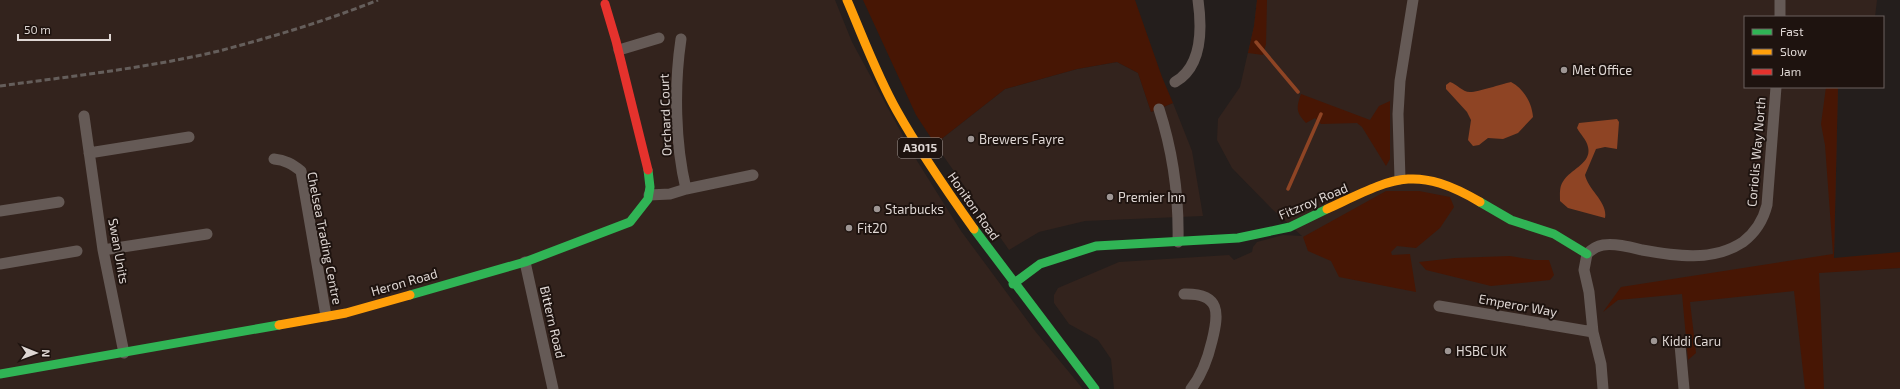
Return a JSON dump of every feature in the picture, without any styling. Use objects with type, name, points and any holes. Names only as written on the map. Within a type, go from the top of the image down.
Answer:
[{"type":"street","name":"Honiton Road","points":[[847,0],[876,68],[905,125],[958,207],[1013,284],[1095,389]]},
{"type":"street","points":[[1175,82],[1188,72],[1198,48],[1201,33],[1198,0]]},
{"type":"street","points":[[1400,179],[1398,114],[1400,81],[1413,0]]},
{"type":"street","points":[[1780,0],[1780,16]]},
{"type":"street","points":[[605,4],[619,50],[645,159],[650,195],[670,194],[686,189],[753,175]]},
{"type":"street","points":[[619,50],[659,38]]},
{"type":"street","name":"Orchard Court","points":[[682,40],[678,60],[678,139],[681,168],[686,189]]},
{"type":"street","name":"Coriolis Way North","points":[[1587,254],[1602,245],[1681,255],[1704,255],[1725,251],[1741,243],[1753,234],[1759,227],[1767,205],[1776,88]]},
{"type":"street","points":[[1159,109],[1171,150],[1177,203],[1178,242]]},
{"type":"street","name":"Swan Units","points":[[84,116],[103,250],[124,353]]},
{"type":"street","points":[[89,153],[189,137]]},
{"type":"street","name":"Chelsea Trading Centre","points":[[274,159],[284,160],[294,165],[301,172],[326,316]]},
{"type":"street","name":"Fitzroy Road","points":[[1013,284],[1040,264],[1096,246],[1238,238],[1290,227],[1377,186],[1400,179],[1420,178],[1441,182],[1460,190],[1511,220],[1554,234],[1587,254]]},
{"type":"street","name":"Heron Road","points":[[0,374],[346,313],[525,262],[630,222],[640,211],[650,195]]},
{"type":"street","points":[[0,211],[59,202]]},
{"type":"street","points":[[103,250],[207,234]]},
{"type":"street","points":[[0,264],[77,251]]},
{"type":"street","points":[[1587,254],[1584,270],[1589,292],[1593,332],[1602,364],[1603,389]]},
{"type":"street","name":"Bittern Road","points":[[525,262],[553,389]]},
{"type":"street","points":[[1184,294],[1204,297],[1211,302],[1217,316],[1208,356],[1196,382],[1191,389]]},
{"type":"street","name":"Emperor Way","points":[[1439,306],[1593,332]]},
{"type":"street","points":[[1680,345],[1684,389]]},
{"type":"shaded area","points":[[0,0],[835,0],[852,42],[914,156],[961,231],[1035,331],[1083,389],[0,389]]},
{"type":"shaded area","points":[[863,0],[1135,0],[1162,77],[1173,103],[1151,112],[1138,73],[1117,62],[1077,69],[1005,89],[935,144],[916,115]]},
{"type":"shaded area","name":"Met Office","points":[[1257,0],[1877,0],[1875,16],[1744,16],[1744,88],[1838,88],[1834,258],[1820,272],[1900,268],[1900,389],[1114,389],[1111,359],[1098,340],[1069,324],[1054,303],[1054,295],[1058,288],[1119,262],[1229,255],[1234,260],[1252,252],[1253,247],[1257,242],[1283,235],[1302,236],[1272,209],[1232,168],[1217,140],[1218,119],[1240,87],[1254,26]]},
{"type":"shaded area","points":[[1257,0],[1267,0],[1266,44],[1263,55],[1248,53],[1254,26]]},
{"type":"shaded area","points":[[1117,62],[1138,73],[1151,112],[1173,103],[1192,151],[1203,216],[1085,221],[1039,232],[1009,250],[935,144],[1005,89],[1077,69]]},
{"type":"shaded area","points":[[1450,82],[1464,91],[1470,92],[1511,82],[1523,92],[1531,107],[1533,117],[1518,133],[1503,139],[1488,138],[1479,145],[1473,146],[1468,140],[1471,120],[1467,112],[1446,89],[1446,85]]},
{"type":"shaded area","points":[[1826,88],[1838,88],[1834,258],[1900,252],[1900,268],[1819,273],[1824,389],[1805,389],[1794,291],[1690,302],[1696,353],[1688,360],[1682,294],[1618,300],[1603,312],[1621,287],[1833,254],[1825,145],[1821,124]]},
{"type":"shaded area","points":[[1301,94],[1370,120],[1379,106],[1390,101],[1390,159],[1386,166],[1362,127],[1357,123],[1321,124],[1315,118],[1306,123],[1300,116],[1298,110],[1298,103]]},
{"type":"shaded area","points":[[1617,119],[1619,122],[1617,149],[1605,147],[1596,149],[1585,175],[1590,186],[1604,207],[1605,218],[1568,208],[1560,201],[1562,182],[1584,162],[1588,153],[1586,142],[1577,128],[1579,123]]},
{"type":"shaded area","points":[[1386,191],[1419,191],[1450,197],[1454,207],[1440,228],[1416,248],[1397,246],[1391,252],[1392,255],[1410,254],[1416,292],[1339,277],[1331,261],[1308,251],[1303,237]]},
{"type":"shaded area","points":[[1510,256],[1534,260],[1549,260],[1554,275],[1550,280],[1491,286],[1426,270],[1419,262],[1455,258]]},
{"type":"waterway","points":[[1256,42],[1298,92]]},
{"type":"waterway","points":[[1288,189],[1321,114]]},
{"type":"railway","points":[[0,86],[137,67],[219,51],[299,28],[378,0]]},
{"type":"traffic: fast","points":[[410,295],[525,262],[630,222],[648,199],[650,187],[648,170]]},
{"type":"traffic: fast","points":[[1480,202],[1511,220],[1554,234],[1587,254]]},
{"type":"traffic: fast","points":[[1013,284],[1040,264],[1096,246],[1238,238],[1290,227],[1327,209]]},
{"type":"traffic: fast","points":[[974,229],[1095,389]]},
{"type":"traffic: fast","points":[[0,374],[279,325]]},
{"type":"traffic: slow","points":[[847,0],[877,70],[897,111],[934,171],[974,229]]},
{"type":"traffic: slow","points":[[1327,209],[1386,183],[1419,179],[1437,182],[1480,202]]},
{"type":"traffic: slow","points":[[279,325],[346,313],[410,295]]},
{"type":"traffic: jam","points":[[605,4],[616,41],[648,170]]},
{"type":"place","name":"Met Office","points":[[1564,70]]},
{"type":"place","name":"Brewers Fayre","points":[[971,139]]},
{"type":"place","name":"Premier Inn","points":[[1110,197]]},
{"type":"place","name":"Starbucks","points":[[877,209]]},
{"type":"place","name":"Fit20","points":[[849,228]]},
{"type":"place","name":"Kiddi Caru","points":[[1654,341]]},
{"type":"place","name":"HSBC UK","points":[[1448,351]]}]
